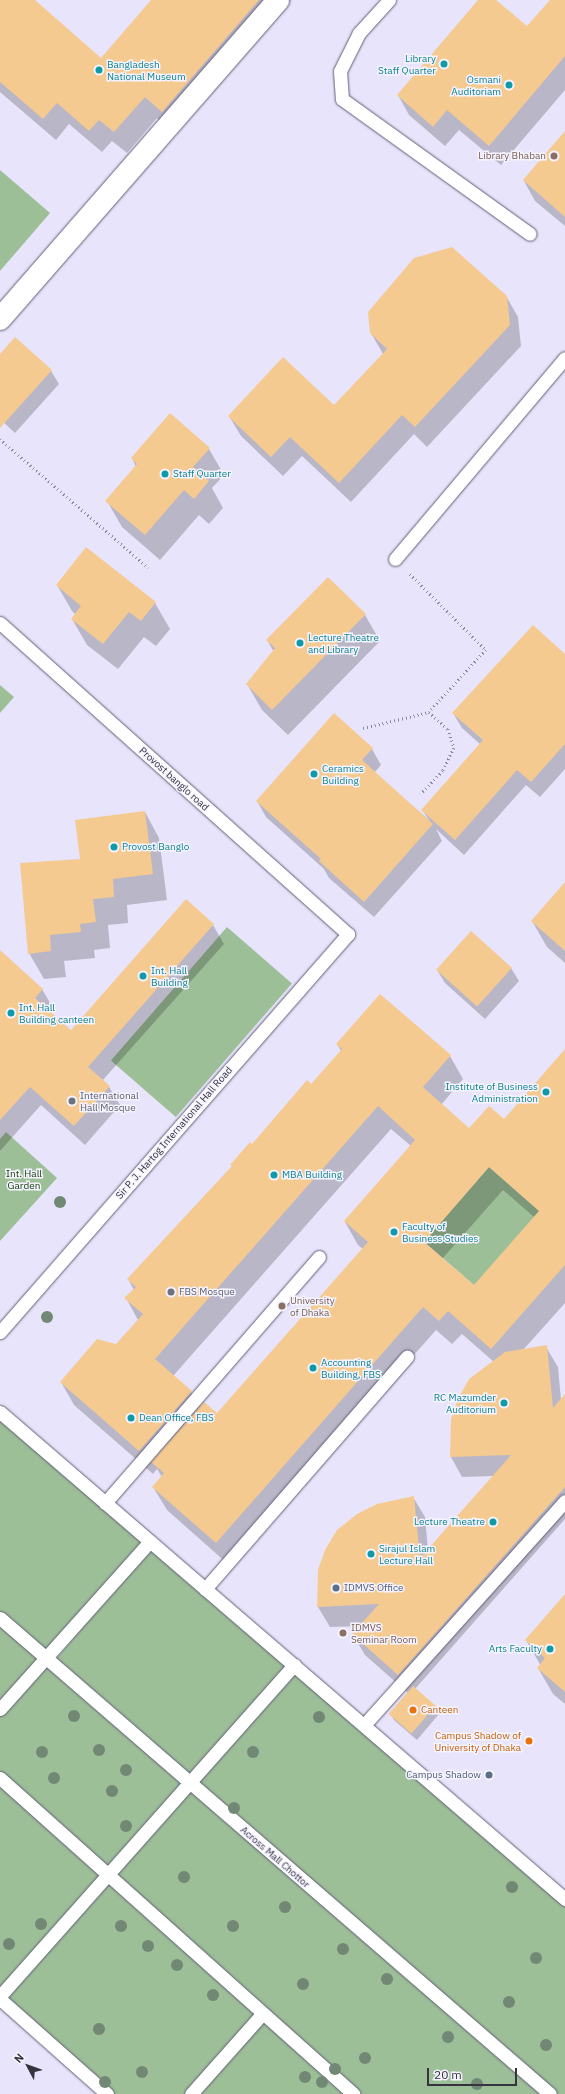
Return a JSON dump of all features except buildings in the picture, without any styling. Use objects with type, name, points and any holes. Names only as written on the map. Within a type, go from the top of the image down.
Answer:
[{"type":"street","points":[[0,319],[278,0]]},
{"type":"lane","points":[[389,0],[359,33],[340,71],[342,100],[530,234]]},
{"type":"lane","points":[[395,560],[565,358]]},
{"type":"lane","name":"Provost banglo road","points":[[0,623],[348,934]]},
{"type":"lane","name":"Sir P. J. Hartog International Hall Road","points":[[0,1332],[348,934]]},
{"type":"lane","points":[[105,1503],[319,1257]]},
{"type":"lane","points":[[205,1589],[407,1358]]},
{"type":"lane","points":[[0,1412],[565,1899]]},
{"type":"lane","points":[[364,1725],[565,1501]]},
{"type":"lane","points":[[0,1709],[150,1541]]},
{"type":"lane","name":"Across Mall Chottor","points":[[0,1618],[550,2094]]},
{"type":"lane","points":[[0,1996],[294,1665]]},
{"type":"lane","points":[[0,1778],[353,2094]]},
{"type":"lane","points":[[0,1999],[106,2094]]},
{"type":"lane","points":[[191,2094],[262,2014]]},
{"type":"path","points":[[0,439],[148,567]]},
{"type":"path","points":[[363,728],[429,712],[486,650],[395,560]]},
{"type":"path","points":[[422,794],[443,771],[454,748],[448,729],[429,712]]},
{"type":"green space","points":[[0,170],[50,213],[0,271]]},
{"type":"green space","points":[[0,685],[14,697],[0,713]]},
{"type":"green space","points":[[227,927],[292,983],[176,1117],[111,1061]]},
{"type":"green space","name":"Int. Hall Garden","points":[[6,1132],[57,1178],[0,1241],[0,1139]]},
{"type":"green space","points":[[489,1167],[540,1211],[475,1286],[424,1242]]},
{"type":"green space","points":[[0,1416],[145,1541],[45,1653],[0,1613]]},
{"type":"green space","points":[[150,1547],[289,1664],[194,1778],[54,1661]]},
{"type":"green space","points":[[0,1622],[40,1657],[0,1702]]},
{"type":"green space","points":[[46,1663],[185,1782],[107,1869],[0,1773],[0,1715]]},
{"type":"green space","points":[[295,1670],[565,1901],[565,2094],[554,2094],[193,1783]]},
{"type":"green space","points":[[0,1782],[103,1874],[0,1988]]},
{"type":"green space","points":[[189,1787],[547,2094],[360,2094],[112,1875]]},
{"type":"green space","points":[[108,1880],[257,2014],[186,2094],[111,2094],[4,1997]]},
{"type":"green space","points":[[263,2019],[348,2094],[197,2094]]},
{"type":"place","name":"Library Staff Quarter","points":[[444,64]]},
{"type":"place","name":"Bangladesh National Museum","points":[[99,70]]},
{"type":"place","name":"Osmani Auditoriam","points":[[509,85]]},
{"type":"place","name":"Library Bhaban","points":[[554,156]]},
{"type":"place","name":"Staff Quarter","points":[[165,474]]},
{"type":"place","name":"Lecture Theatre and Library","points":[[300,643]]},
{"type":"place","name":"Ceramics Building","points":[[314,774]]},
{"type":"place","name":"Provost Banglo","points":[[114,847]]},
{"type":"place","name":"Int. Hall Building","points":[[143,976]]},
{"type":"place","name":"Int. Hall Building canteen","points":[[11,1013]]},
{"type":"place","name":"Institute of Business Administration","points":[[546,1092]]},
{"type":"place","name":"International Hall Mosque","points":[[72,1101]]},
{"type":"place","name":"MBA Building","points":[[274,1175]]},
{"type":"place","name":"Faculty of Business Studies","points":[[394,1232]]},
{"type":"place","name":"FBS Mosque","points":[[171,1292]]},
{"type":"place","name":"University of Dhaka","points":[[282,1306]]},
{"type":"place","name":"Accounting Building, FBS","points":[[313,1368]]},
{"type":"place","name":"RC Mazumder Auditorium","points":[[504,1403]]},
{"type":"place","name":"Dean Office, FBS","points":[[131,1418]]},
{"type":"place","name":"Lecture Theatre","points":[[493,1522]]},
{"type":"place","name":"Sirajul Islam Lecture Hall","points":[[371,1554]]},
{"type":"place","name":"IDMVS Office","points":[[336,1588]]},
{"type":"place","name":"IDMVS Seminar Room","points":[[343,1633]]},
{"type":"place","name":"Arts Faculty","points":[[550,1649]]},
{"type":"place","name":"Canteen","points":[[413,1710]]},
{"type":"place","name":"Campus Shadow of University of Dhaka","points":[[529,1741]]},
{"type":"place","name":"Campus Shadow","points":[[489,1775]]}]
